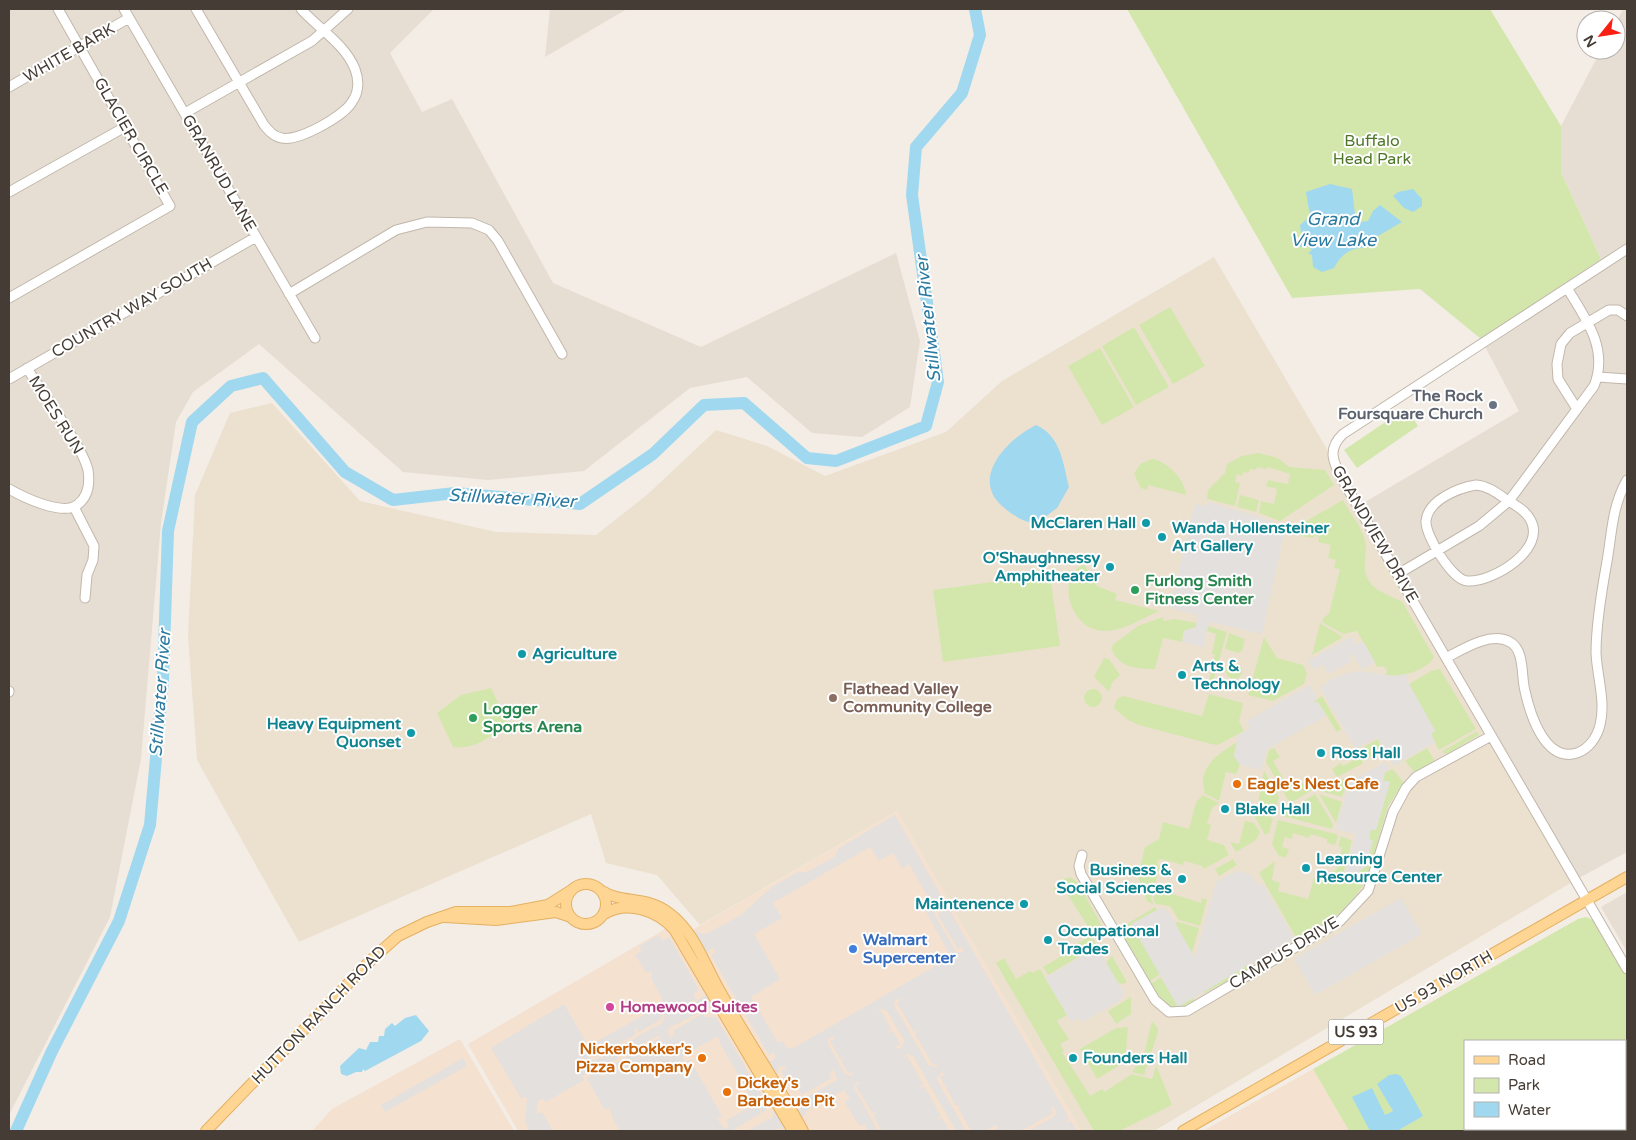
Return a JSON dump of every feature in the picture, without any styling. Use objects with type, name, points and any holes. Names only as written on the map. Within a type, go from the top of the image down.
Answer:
[{"type":"main road","name":"US 93 NORTH","points":[[1183,1131],[1627,877]]},
{"type":"main road","points":[[793,1131],[674,929],[652,912],[635,908],[615,908],[604,914],[600,919],[588,924],[576,922],[571,917],[566,906],[570,891],[583,884],[595,885],[611,896],[651,902],[673,916],[686,929],[720,992],[803,1131]]},
{"type":"main road","name":"HUTTON RANCH ROAD","points":[[206,1131],[381,950],[414,927],[456,912],[500,912],[534,908],[555,902],[570,891]]},
{"type":"main road","points":[[602,891],[606,902],[604,914]]},
{"type":"main road","name":"HUTTON RANCH ROAD","points":[[446,917],[496,920],[556,912],[571,917]]},
{"type":"street","name":"GLACIER CIRCLE","points":[[9,298],[170,206],[58,9]]},
{"type":"street","name":"GRANRUD LANE","points":[[124,9],[315,338]]},
{"type":"street","points":[[196,9],[264,125],[277,137],[288,139],[299,136],[336,116],[354,100],[358,89],[357,77],[348,57],[301,9]]},
{"type":"street","points":[[185,113],[301,48],[325,32],[348,9]]},
{"type":"street","name":"WHITE BARK","points":[[9,87],[129,18]]},
{"type":"street","points":[[9,192],[125,127]]},
{"type":"street","points":[[289,294],[396,230],[427,222],[472,223],[489,230],[498,241],[562,354]]},
{"type":"street","name":"COUNTRY WAY SOUTH","points":[[9,379],[256,237]]},
{"type":"street","name":"GRANDVIEW DRIVE","points":[[1627,249],[1343,434],[1334,445],[1332,451],[1335,465],[1627,969]]},
{"type":"street","points":[[1398,574],[1479,526],[1509,501],[1590,392],[1598,377],[1599,352],[1588,322],[1567,288]]},
{"type":"street","points":[[1577,409],[1558,379],[1558,353],[1566,336],[1588,322],[1613,310],[1627,316]]},
{"type":"street","name":"MOES RUN","points":[[27,368],[80,452],[88,470],[88,487],[84,500],[74,507]]},
{"type":"street","points":[[1598,377],[1627,379]]},
{"type":"street","points":[[1446,658],[1483,642],[1502,640],[1513,644],[1519,654],[1527,699],[1545,741],[1555,751],[1562,754],[1577,753],[1590,744],[1598,732],[1602,716],[1596,651],[1607,550],[1613,516],[1627,480]]},
{"type":"street","points":[[1476,485],[1491,489],[1526,513],[1534,528],[1531,544],[1517,560],[1480,580],[1464,581],[1455,576],[1438,551],[1426,524],[1429,510],[1436,503],[1460,489],[1476,485]]},
{"type":"street","points":[[9,489],[45,505],[74,507],[94,546],[93,560],[87,576],[86,598]]},
{"type":"street","name":"CAMPUS DRIVE","points":[[1082,855],[1079,866],[1081,874],[1151,995],[1169,1012],[1187,1011],[1340,921],[1368,891],[1393,812],[1406,788],[1416,778],[1491,736]]},
{"type":"shaded area","points":[[9,9],[434,9],[390,53],[422,112],[452,99],[553,283],[701,347],[896,253],[920,341],[910,407],[862,437],[812,433],[747,377],[690,388],[584,471],[488,480],[403,472],[259,344],[193,392],[176,422],[161,523],[141,759],[110,917],[9,1115]]},
{"type":"shaded area","points":[[550,9],[627,9],[545,57]]},
{"type":"shaded area","points":[[1627,9],[1627,852],[1579,878],[1360,505],[1519,411],[1481,339],[1601,259],[1561,172],[1561,126],[1596,60],[1626,60],[1626,10],[1622,10]]},
{"type":"shaded area","name":"Flathead Valley Community College","points":[[1214,257],[1579,878],[1154,1131],[1081,1131],[897,811],[700,925],[657,875],[606,863],[591,814],[299,942],[197,760],[188,636],[195,495],[230,413],[272,403],[360,501],[496,532],[596,535],[648,494],[716,430],[767,446],[825,476],[946,432],[1002,381]]},
{"type":"shaded area","points":[[1208,502],[1272,521],[1271,526],[1285,530],[1262,634],[1211,622],[1207,629],[1204,647],[1202,647],[1182,642],[1184,631],[1196,627],[1198,615],[1170,608],[1195,504],[1207,506]]},
{"type":"shaded area","points":[[1351,637],[1355,645],[1363,641],[1375,662],[1362,670],[1353,654],[1349,656],[1352,661],[1328,674],[1323,665],[1313,669],[1308,661]]},
{"type":"shaded area","points":[[1361,671],[1394,676],[1406,674],[1409,684],[1435,731],[1431,734],[1435,742],[1394,766],[1378,737],[1356,749],[1320,688],[1330,680],[1347,673]]},
{"type":"shaded area","points":[[1310,685],[1317,699],[1312,703],[1318,702],[1326,716],[1267,749],[1261,770],[1240,765],[1234,756],[1239,735],[1250,728],[1247,721]]},
{"type":"shaded area","points":[[1386,762],[1390,769],[1385,772],[1383,781],[1390,782],[1376,830],[1371,830],[1369,839],[1373,841],[1366,867],[1359,871],[1360,875],[1366,876],[1364,881],[1344,876],[1356,834],[1336,829],[1350,777],[1356,778]]},
{"type":"shaded area","points":[[897,811],[1081,1131],[518,1131],[468,1044],[681,920],[694,929]]},
{"type":"shaded area","points":[[895,815],[1069,1118],[1065,1123],[1071,1121],[1077,1131],[1029,1131],[1055,1116],[1056,1110],[1053,1107],[1051,1108],[1053,1113],[1021,1131],[1013,1129],[1012,1131],[993,1131],[998,1128],[996,1125],[986,1131],[971,1131],[958,1108],[962,1105],[956,1106],[940,1077],[944,1075],[942,1072],[937,1077],[937,1080],[966,1131],[956,1131],[913,1056],[907,1054],[902,1059],[907,1056],[923,1084],[918,1088],[924,1086],[941,1116],[936,1120],[942,1118],[950,1131],[882,1131],[873,1115],[878,1111],[872,1113],[856,1086],[860,1082],[856,1082],[854,1088],[878,1131],[868,1131],[864,1124],[859,1126],[845,1102],[850,1099],[844,1090],[806,1111],[802,1120],[790,1099],[800,1101],[837,1080],[834,1070],[829,1073],[832,1078],[802,1095],[798,1088],[793,1091],[781,1071],[786,1068],[785,1066],[779,1067],[777,1075],[763,1058],[772,1061],[776,1057],[774,1052],[769,1055],[711,955],[716,952],[714,948],[708,950],[707,959],[691,929],[701,934],[708,933],[741,915],[772,887],[798,872],[807,872],[834,857],[839,848]],"holes":[[[870,847],[879,861],[893,853],[902,868],[909,864],[929,899],[935,898],[934,902],[924,908],[951,957],[792,1049],[786,1047],[783,1041],[778,1043],[751,997],[780,979],[754,934],[782,918],[773,903]],[[937,907],[942,911],[937,914],[958,949],[963,947],[963,952],[956,952],[934,914]],[[897,999],[901,999],[897,1003],[914,1032],[919,1030],[915,1034],[933,1065],[938,1064],[936,1067],[929,1066],[894,1003]],[[881,1009],[887,1011],[904,1040],[903,1045],[899,1049],[895,1048],[900,1044],[893,1031],[887,1033],[891,1029],[881,1011],[875,1013]],[[834,1036],[834,1039],[830,1041],[840,1059],[845,1057],[841,1061],[848,1073],[854,1072],[851,1076],[845,1074],[828,1044],[829,1038]]]},
{"type":"shaded area","points":[[1237,871],[1251,875],[1258,886],[1263,884],[1294,938],[1178,1007],[1131,924],[1161,908],[1168,911],[1195,958],[1216,882]]},
{"type":"shaded area","points":[[1627,892],[1627,952],[1601,907]]},
{"type":"shaded area","points":[[1401,898],[1422,934],[1315,995],[1294,959]]},
{"type":"shaded area","points":[[659,935],[662,941],[669,937],[699,990],[693,994],[696,999],[675,1012],[672,1007],[670,1008],[673,1014],[707,995],[714,1005],[669,1028],[670,1038],[675,1035],[673,1031],[702,1014],[707,1017],[716,1017],[767,1104],[766,1110],[731,1131],[620,1131],[613,1119],[610,1108],[605,1110],[587,1079],[591,1076],[587,1073],[582,1076],[584,1080],[546,1102],[543,1099],[538,1101],[536,1114],[542,1112],[553,1131],[529,1131],[525,1121],[527,1097],[521,1098],[491,1048],[564,1004],[586,1042],[582,1045],[585,1048],[660,1006],[663,1000],[652,980],[652,971],[646,972],[635,955],[642,951],[639,946]],"holes":[[[661,1013],[665,1016],[662,1023],[596,1060],[590,1060],[588,1056],[591,1053],[594,1058],[636,1034],[634,1029],[636,1028],[639,1032],[663,1018]],[[659,1035],[664,1043],[660,1038],[633,1053],[635,1059],[631,1055],[602,1071],[604,1076],[602,1077],[599,1072],[600,1068]],[[718,1036],[720,1043],[753,1101],[759,1101],[761,1106],[758,1109],[757,1104],[755,1104],[727,1120],[728,1127],[724,1128],[717,1119],[722,1116],[690,1060],[685,1062],[682,1056]]]},
{"type":"shaded area","points":[[1097,947],[1124,993],[1121,1000],[1082,1022],[1079,1018],[1072,1022],[1045,978]]},
{"type":"shaded area","points":[[460,1039],[514,1131],[312,1131],[332,1109]]},
{"type":"shaded area","points":[[463,1058],[467,1066],[385,1112],[381,1105]]},
{"type":"shaded area","points":[[1313,1069],[1349,1131],[1203,1131]]},
{"type":"shaded area","points":[[774,1107],[787,1130],[781,1127],[773,1131],[747,1131],[773,1117]]},
{"type":"green space","name":"Buffalo Head Park","points":[[1127,9],[1490,9],[1561,126],[1561,172],[1601,259],[1481,339],[1420,289],[1292,298]]},
{"type":"green space","points":[[1170,307],[1205,366],[1173,384],[1139,325]]},
{"type":"green space","points":[[1134,327],[1169,387],[1136,405],[1102,346]]},
{"type":"green space","points":[[1100,348],[1134,407],[1102,425],[1068,366]]},
{"type":"green space","points":[[1406,408],[1418,426],[1357,468],[1344,450]]},
{"type":"green space","points":[[1259,453],[1278,458],[1289,467],[1325,470],[1334,485],[1280,521],[1259,513],[1261,501],[1274,504],[1277,489],[1266,486],[1268,480],[1288,484],[1290,474],[1268,467],[1267,469],[1257,467],[1256,470],[1250,469],[1249,473],[1244,472],[1242,476],[1237,474],[1235,482],[1240,483],[1235,506],[1207,499],[1208,490],[1225,473],[1227,464],[1242,456]]},
{"type":"green space","points":[[1152,459],[1164,463],[1179,477],[1186,495],[1148,485],[1147,490],[1141,488],[1134,474],[1140,464]]},
{"type":"green space","points":[[1240,495],[1259,500],[1256,512],[1237,507]]},
{"type":"green space","points":[[1343,500],[1359,525],[1365,541],[1365,569],[1369,580],[1376,589],[1403,603],[1434,657],[1431,662],[1420,669],[1406,674],[1386,675],[1387,670],[1383,666],[1377,667],[1357,631],[1343,634],[1322,622],[1324,617],[1329,614],[1340,569],[1334,568],[1336,560],[1328,558],[1331,545],[1318,542],[1319,537],[1314,535],[1313,538],[1302,536],[1294,530],[1296,527]]},
{"type":"green space","points":[[1084,564],[1097,586],[1117,594],[1115,600],[1159,611],[1113,630],[1097,630],[1087,626],[1073,610],[1068,589],[1070,579],[1075,570]]},
{"type":"green space","points":[[1050,574],[1060,646],[943,662],[933,590]]},
{"type":"green space","points":[[1163,617],[1164,621],[1174,619],[1197,623],[1196,627],[1184,631],[1182,642],[1163,638],[1155,669],[1141,669],[1129,666],[1114,655],[1111,648],[1114,644],[1138,626]]},
{"type":"green space","points":[[1320,623],[1343,637],[1312,655]]},
{"type":"green space","points":[[1208,626],[1227,632],[1213,682],[1209,681],[1215,655],[1212,654],[1216,634],[1207,631]]},
{"type":"green space","points":[[1229,633],[1245,639],[1242,651],[1238,653],[1225,649]]},
{"type":"green space","points":[[1264,637],[1277,658],[1303,665],[1307,673],[1304,684],[1273,701],[1248,695]]},
{"type":"green space","points":[[1104,658],[1109,659],[1120,675],[1112,683],[1109,692],[1094,677]]},
{"type":"green space","points":[[1234,663],[1240,665],[1242,671],[1240,677],[1234,679],[1228,677],[1226,671],[1228,665]]},
{"type":"green space","points":[[1440,669],[1476,729],[1439,750],[1430,734],[1435,731],[1409,684],[1431,671]]},
{"type":"green space","name":"Logger Sports Arena","points":[[491,688],[508,724],[476,744],[453,747],[437,713],[461,695]]},
{"type":"green space","points":[[1089,689],[1097,689],[1102,694],[1100,705],[1089,707],[1084,702],[1084,694]]},
{"type":"green space","points":[[1209,694],[1243,703],[1239,721],[1244,731],[1218,745],[1139,725],[1128,720],[1114,708],[1117,699],[1123,696],[1202,716]]},
{"type":"green space","points":[[1322,696],[1341,729],[1337,732],[1318,702],[1312,703]]},
{"type":"green space","points":[[1477,731],[1479,735],[1447,754],[1441,752]]},
{"type":"green space","points":[[1378,739],[1383,751],[1365,760],[1360,749]]},
{"type":"green space","points":[[1237,742],[1234,756],[1240,765],[1236,774],[1226,772],[1219,801],[1204,793],[1204,774],[1215,758]]},
{"type":"green space","points":[[1274,748],[1280,757],[1273,761],[1288,787],[1294,784],[1296,787],[1305,782],[1312,788],[1311,791],[1290,803],[1266,762],[1269,750]]},
{"type":"green space","points":[[1427,748],[1435,761],[1414,772],[1405,761]]},
{"type":"green space","points":[[1357,752],[1363,761],[1362,764],[1337,777],[1332,769],[1341,763],[1343,766],[1357,758],[1354,753]]},
{"type":"green space","points":[[1393,769],[1404,783],[1388,806],[1368,874],[1360,875],[1359,871],[1373,841],[1369,839],[1371,829],[1376,830],[1390,782],[1383,781],[1385,772]]},
{"type":"green space","points":[[1264,770],[1279,797],[1276,811],[1273,813],[1257,808]]},
{"type":"green space","points":[[1344,778],[1348,781],[1342,797],[1320,791]]},
{"type":"green space","points":[[1315,794],[1333,824],[1332,829],[1279,815]]},
{"type":"green space","points":[[1319,794],[1342,802],[1336,823]]},
{"type":"green space","points":[[1203,795],[1219,803],[1212,808],[1207,823],[1211,825],[1207,840],[1224,845],[1229,855],[1204,869],[1202,866],[1185,861],[1183,865],[1161,859],[1158,861],[1157,864],[1160,866],[1151,899],[1154,905],[1147,901],[1138,877],[1145,847],[1159,839],[1163,822],[1189,829],[1196,802]]},
{"type":"green space","points":[[1247,810],[1273,818],[1269,833],[1265,835],[1255,817],[1246,814]]},
{"type":"green space","points":[[1278,820],[1336,834],[1338,837],[1335,845],[1327,843],[1327,839],[1311,834],[1309,838],[1293,833],[1292,839],[1285,837],[1282,847],[1289,849],[1286,858],[1278,855],[1272,844]]},
{"type":"green space","points":[[1245,821],[1254,823],[1260,832],[1256,840],[1236,852],[1230,842],[1239,844]]},
{"type":"green space","points":[[1341,836],[1352,841],[1342,878],[1335,882],[1329,880],[1332,871],[1336,871],[1342,848],[1338,846]]},
{"type":"green space","points":[[1233,859],[1237,865],[1219,876],[1215,869]]},
{"type":"green space","points":[[1275,861],[1272,880],[1280,883],[1278,891],[1308,899],[1314,878],[1335,883],[1344,878],[1363,885],[1334,918],[1298,941],[1259,873]]},
{"type":"green space","points":[[1066,878],[1072,878],[1078,883],[1106,933],[1096,939],[1062,886],[1054,891],[1055,884]]},
{"type":"green space","points":[[1157,889],[1201,903],[1202,898],[1207,900],[1200,926],[1179,920],[1170,906],[1156,904],[1153,899]]},
{"type":"green space","points":[[1155,907],[1157,910],[1131,924],[1160,974],[1148,983],[1117,930]]},
{"type":"green space","points":[[1586,917],[1593,920],[1627,977],[1627,1131],[1349,1131],[1313,1069],[1578,919]]},
{"type":"green space","points":[[1178,922],[1199,928],[1192,953],[1175,923]]},
{"type":"green space","points":[[1091,936],[1097,946],[1048,975],[1043,967],[1077,947],[1076,944]]},
{"type":"green space","points":[[1112,956],[1127,982],[1123,984],[1118,983],[1106,962]]},
{"type":"green space","points":[[1004,958],[1016,979],[1030,971],[1032,973],[1040,969],[1067,1015],[1057,1021],[1069,1039],[1060,1044],[1064,1051],[1062,1052],[1090,1096],[1102,1089],[1104,1092],[1132,1074],[1152,1079],[1156,1065],[1172,1105],[1119,1131],[1094,1131],[996,963]]},
{"type":"green space","points":[[1248,965],[1250,969],[1204,993],[1204,991]]},
{"type":"green space","points":[[1161,977],[1178,1007],[1193,998],[1195,1001],[1179,1008],[1168,1007],[1163,1004],[1149,985]]},
{"type":"green space","points":[[1131,997],[1131,1014],[1116,1024],[1108,1011]]},
{"type":"green space","points":[[1152,1021],[1158,1028],[1158,1032],[1144,1075],[1132,1072],[1137,1065],[1141,1066]]},
{"type":"green space","points":[[1128,1027],[1125,1062],[1097,1079],[1080,1049],[1116,1028]]},
{"type":"water","name":"Grand View Lake","points":[[1330,184],[1352,189],[1355,214],[1361,222],[1368,221],[1373,211],[1380,205],[1402,222],[1378,236],[1363,240],[1364,248],[1350,251],[1342,256],[1334,268],[1322,272],[1313,267],[1312,255],[1308,253],[1312,250],[1309,247],[1299,247],[1302,241],[1300,225],[1310,216],[1306,192]]},
{"type":"water","points":[[1413,189],[1422,199],[1422,206],[1413,212],[1404,208],[1393,196],[1398,192]]},
{"type":"water","points":[[1036,425],[1051,436],[1056,443],[1063,460],[1069,487],[1057,508],[1036,524],[1018,517],[1002,506],[993,495],[990,483],[991,471],[1004,449],[1014,439]]},
{"type":"water","points":[[416,1015],[429,1031],[421,1041],[365,1071],[363,1069],[362,1072],[356,1072],[347,1076],[341,1074],[340,1066],[359,1048],[366,1050],[370,1042],[378,1042],[379,1036],[384,1036],[385,1029],[392,1023],[395,1026],[405,1018]]},
{"type":"water","points":[[1396,1074],[1401,1076],[1423,1116],[1397,1131],[1370,1131],[1352,1097],[1372,1088],[1385,1115],[1393,1111],[1377,1084],[1389,1075]]},
{"type":"waterway","name":"Stillwater River","points":[[16,1131],[52,1051],[119,921],[150,825],[163,680],[168,531],[192,422],[231,386],[263,378],[345,472],[393,500],[455,493],[580,504],[653,454],[704,405],[744,403],[807,458],[836,461],[926,426],[938,382],[912,195],[916,147],[962,93],[980,35],[975,9]]},
{"type":"place","name":"The Rock Foursquare Church","points":[[1493,405]]},
{"type":"place","name":"McClaren Hall","points":[[1146,523]]},
{"type":"place","name":"Wanda Hollensteiner Art Gallery","points":[[1162,537]]},
{"type":"place","name":"O'Shaughnessy Amphitheater","points":[[1110,567]]},
{"type":"place","name":"Furlong Smith Fitness Center","points":[[1135,590]]},
{"type":"place","name":"Agriculture","points":[[522,654]]},
{"type":"place","name":"Arts & Technology","points":[[1182,675]]},
{"type":"place","name":"Flathead Valley Community College","points":[[833,698]]},
{"type":"place","name":"Logger Sports Arena","points":[[473,718]]},
{"type":"place","name":"Heavy Equipment Quonset","points":[[411,733]]},
{"type":"place","name":"Ross Hall","points":[[1321,753]]},
{"type":"place","name":"Eagle's Nest Cafe","points":[[1237,784]]},
{"type":"place","name":"Blake Hall","points":[[1225,809]]},
{"type":"place","name":"Learning Resource Center","points":[[1306,868]]},
{"type":"place","name":"Business & Social Sciences","points":[[1182,879]]},
{"type":"place","name":"Maintenence","points":[[1024,904]]},
{"type":"place","name":"Occupational Trades","points":[[1048,940]]},
{"type":"place","name":"Walmart Supercenter","points":[[853,949]]},
{"type":"place","name":"Homewood Suites","points":[[610,1007]]},
{"type":"place","name":"Nickerbokker's Pizza Company","points":[[702,1058]]},
{"type":"place","name":"Founders Hall","points":[[1073,1058]]},
{"type":"place","name":"Dickey's Barbecue Pit","points":[[727,1092]]}]
